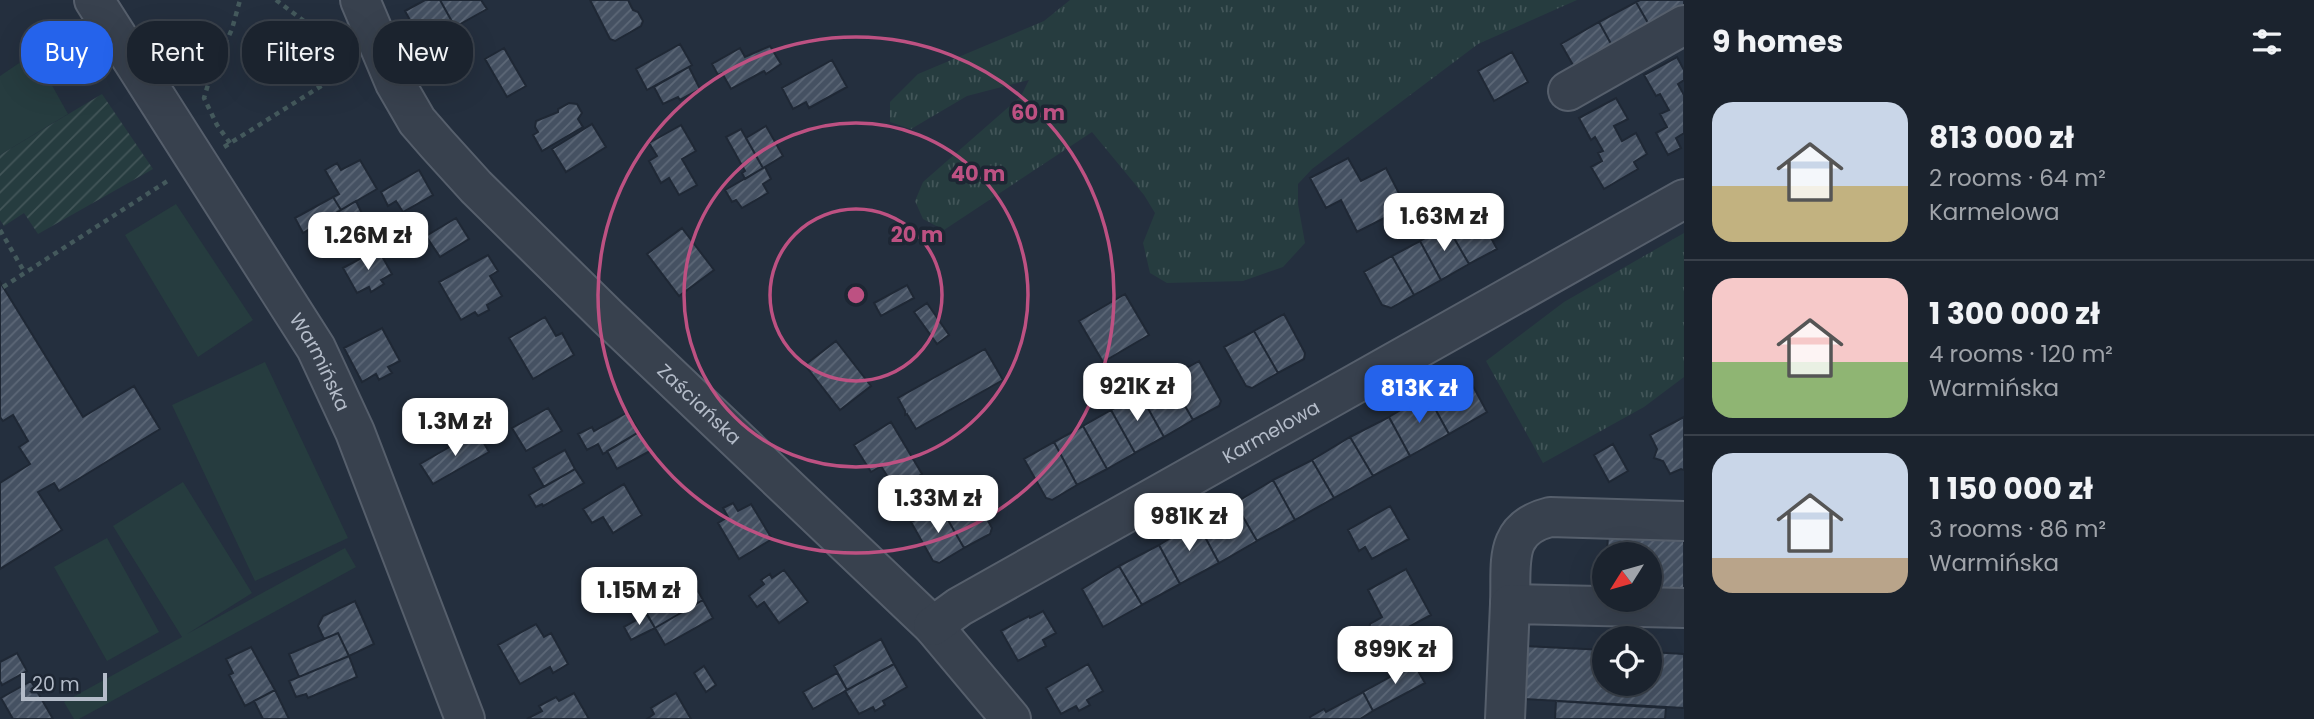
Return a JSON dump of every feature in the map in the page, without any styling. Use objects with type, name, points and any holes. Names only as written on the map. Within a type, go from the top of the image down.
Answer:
[{"type":"street","name":"Warmińska","points":[[94,0],[316,348],[355,432],[465,719]]},
{"type":"street","name":"Zaściańska","points":[[360,0],[395,83],[417,121],[476,187],[608,317],[933,626],[1010,719]]},
{"type":"street","points":[[1568,91],[1684,25]]},
{"type":"street","name":"Karmelowa","points":[[933,626],[982,593],[1684,199]]},
{"type":"street","points":[[1505,719],[1511,555],[1515,541],[1524,529],[1535,521],[1550,517],[1684,520]]},
{"type":"street","points":[[1510,604],[1684,608]]},
{"type":"path","points":[[230,143],[217,125],[204,98],[232,29],[240,0]]},
{"type":"path","points":[[276,0],[304,21]]},
{"type":"path","points":[[222,148],[323,84]]},
{"type":"path","points":[[3,286],[169,180]]},
{"type":"path","points":[[0,230],[24,272]]},
{"type":"green space","points":[[1070,0],[1577,0],[1478,44],[1312,169],[1298,184],[1298,204],[1305,243],[1283,267],[1243,281],[1167,283],[1150,273],[1143,243],[1155,213],[1144,195],[1092,132],[944,230],[923,219],[915,201],[923,182],[1021,96],[1029,80],[967,96],[911,129],[890,122],[890,102],[918,74],[1044,21]]},
{"type":"green space","points":[[21,62],[21,84],[51,84],[68,114],[0,155],[0,76]]},
{"type":"green space","points":[[102,94],[153,169],[38,234],[24,213],[4,226],[0,220],[0,155]]},
{"type":"green space","points":[[176,204],[253,320],[198,357],[125,235]]},
{"type":"green space","points":[[1684,233],[1684,377],[1644,407],[1543,463],[1486,361],[1564,302]]},
{"type":"green space","points":[[265,362],[348,538],[255,581],[172,405]]},
{"type":"green space","points":[[183,482],[252,593],[187,634],[345,548],[356,567],[79,719],[74,719],[64,702],[182,637],[113,526]]},
{"type":"green space","points":[[107,538],[159,632],[107,661],[54,567]]},
{"type":"building","points":[[425,0],[440,0],[452,21],[410,21],[405,11]]},
{"type":"building","points":[[440,0],[481,0],[487,9],[466,21],[452,21]]},
{"type":"building","points":[[590,0],[628,0],[643,21],[641,26],[615,41],[610,39]]},
{"type":"building","points":[[1684,0],[1684,12],[1652,30],[1636,2]]},
{"type":"building","points":[[1636,2],[1652,30],[1615,51],[1599,22]]},
{"type":"building","points":[[1599,22],[1615,51],[1577,72],[1561,44]]},
{"type":"building","points":[[680,44],[692,65],[647,90],[636,69]]},
{"type":"building","points":[[770,46],[781,64],[766,74],[764,71],[731,89],[722,73],[718,75],[712,64],[740,48],[745,57]]},
{"type":"building","points":[[504,48],[526,86],[507,97],[485,59]]},
{"type":"building","points":[[1512,52],[1528,82],[1494,101],[1478,71]]},
{"type":"building","points":[[1677,57],[1684,70],[1684,80],[1678,84],[1684,95],[1684,133],[1676,138],[1681,148],[1668,155],[1656,133],[1667,127],[1660,114],[1669,110],[1660,94],[1656,96],[1644,75]]},
{"type":"building","points":[[832,60],[847,87],[809,108],[806,102],[793,109],[782,88]]},
{"type":"building","points":[[689,67],[700,89],[680,100],[678,97],[663,104],[654,87]]},
{"type":"building","points":[[1616,98],[1628,119],[1614,126],[1622,141],[1636,133],[1647,154],[1634,162],[1638,169],[1604,189],[1591,167],[1602,161],[1598,153],[1603,151],[1595,137],[1591,140],[1579,118]]},
{"type":"building","points":[[569,103],[577,104],[582,113],[578,119],[583,127],[542,151],[533,135],[538,132],[536,121],[558,112],[558,109]]},
{"type":"building","points":[[592,124],[606,147],[566,172],[552,149]]},
{"type":"building","points":[[681,125],[696,151],[682,159],[697,185],[679,195],[669,178],[661,183],[649,161],[657,156],[649,143]]},
{"type":"building","points":[[766,126],[783,156],[763,168],[746,138]]},
{"type":"building","points":[[741,129],[763,168],[745,179],[742,173],[745,171],[726,137]]},
{"type":"building","points":[[1348,158],[1361,181],[1386,168],[1406,207],[1357,232],[1341,200],[1326,208],[1310,178]]},
{"type":"building","points":[[360,160],[377,189],[341,210],[333,197],[339,194],[325,170],[337,163],[341,170]]},
{"type":"building","points":[[765,167],[771,179],[763,184],[768,193],[742,208],[736,200],[732,202],[725,190]]},
{"type":"building","points":[[419,170],[433,195],[403,212],[396,201],[388,206],[381,192]]},
{"type":"building","points":[[333,197],[341,210],[303,233],[295,218]]},
{"type":"building","points":[[356,201],[366,222],[328,243],[326,238],[319,242],[311,228]]},
{"type":"building","points":[[1476,210],[1497,249],[1469,264],[1447,226]]},
{"type":"building","points":[[456,218],[469,239],[440,257],[426,236]]},
{"type":"building","points":[[1447,226],[1469,264],[1441,280],[1420,241]]},
{"type":"building","points":[[682,228],[714,270],[679,296],[647,254]]},
{"type":"building","points":[[1420,241],[1441,280],[1414,295],[1392,256]]},
{"type":"building","points":[[378,249],[392,274],[381,280],[384,284],[371,292],[369,287],[357,293],[343,268]]},
{"type":"building","points":[[488,255],[498,271],[490,276],[502,296],[487,305],[489,310],[478,316],[475,312],[461,320],[439,282]]},
{"type":"building","points":[[1392,256],[1414,295],[1391,308],[1382,305],[1364,272]]},
{"type":"building","points":[[0,282],[83,417],[134,386],[160,429],[59,491],[54,483],[38,492],[62,530],[0,569],[0,483],[30,464],[19,447],[28,441],[13,415],[3,421],[0,417]]},
{"type":"building","points":[[907,285],[914,298],[881,316],[874,303]]},
{"type":"building","points":[[1125,294],[1149,335],[1103,362],[1079,321]]},
{"type":"building","points":[[927,303],[949,335],[937,344],[914,312]]},
{"type":"building","points":[[1284,314],[1305,353],[1304,359],[1278,373],[1254,331]]},
{"type":"building","points":[[545,317],[556,336],[562,333],[574,355],[533,379],[509,338]]},
{"type":"building","points":[[382,328],[400,361],[388,367],[392,373],[379,380],[376,374],[362,382],[344,348]]},
{"type":"building","points":[[1254,331],[1278,373],[1252,388],[1246,386],[1224,347]]},
{"type":"building","points":[[836,341],[871,386],[840,410],[805,365]]},
{"type":"building","points":[[985,349],[1003,380],[916,429],[907,414],[905,415],[898,398]]},
{"type":"building","points":[[1199,361],[1221,401],[1219,406],[1193,420],[1169,378]]},
{"type":"building","points":[[1467,375],[1487,412],[1449,434],[1427,394]]},
{"type":"building","points":[[1169,378],[1193,420],[1164,437],[1140,394]]},
{"type":"building","points":[[1140,394],[1164,437],[1135,453],[1111,410]]},
{"type":"building","points":[[1427,394],[1449,434],[1410,456],[1389,417]]},
{"type":"building","points":[[548,408],[562,431],[526,451],[512,428]]},
{"type":"building","points":[[1111,410],[1135,453],[1107,469],[1083,426]]},
{"type":"building","points":[[628,412],[639,432],[603,454],[598,444],[587,450],[578,434],[592,427],[594,431]]},
{"type":"building","points":[[1389,417],[1410,456],[1373,476],[1350,437]]},
{"type":"building","points":[[1684,417],[1684,470],[1670,474],[1663,461],[1654,458],[1657,449],[1650,435]]},
{"type":"building","points":[[891,422],[922,474],[896,490],[881,466],[871,472],[854,445]]},
{"type":"building","points":[[1083,426],[1107,469],[1077,485],[1054,442]]},
{"type":"building","points":[[477,431],[489,452],[433,484],[420,464]]},
{"type":"building","points":[[639,432],[650,451],[617,469],[607,451]]},
{"type":"building","points":[[1350,437],[1373,476],[1334,498],[1312,460]]},
{"type":"building","points":[[1054,442],[1077,485],[1052,500],[1046,498],[1024,459]]},
{"type":"building","points":[[1613,444],[1628,471],[1609,482],[1594,455]]},
{"type":"building","points":[[565,450],[575,469],[544,487],[533,468]]},
{"type":"building","points":[[1312,460],[1334,498],[1295,520],[1273,480]]},
{"type":"building","points":[[575,469],[584,483],[543,506],[542,504],[536,507],[529,495]]},
{"type":"building","points":[[1273,480],[1295,520],[1257,541],[1235,503]]},
{"type":"building","points":[[624,484],[642,515],[613,533],[603,517],[592,523],[583,509]]},
{"type":"building","points":[[970,489],[992,528],[990,534],[964,548],[940,506]]},
{"type":"building","points":[[733,503],[738,511],[751,504],[772,539],[739,559],[718,523],[728,517],[723,508]]},
{"type":"building","points":[[1235,503],[1257,541],[1219,563],[1197,522]]},
{"type":"building","points":[[940,506],[964,548],[939,563],[933,561],[911,522]]},
{"type":"building","points":[[1390,506],[1409,539],[1372,559],[1365,547],[1359,551],[1348,530]]},
{"type":"building","points":[[1197,522],[1219,563],[1180,584],[1159,545]]},
{"type":"building","points":[[1608,533],[1684,536],[1684,592],[1662,591],[1662,542],[1608,542]]},
{"type":"building","points":[[1159,545],[1180,584],[1142,605],[1119,566]]},
{"type":"building","points":[[1119,566],[1142,605],[1103,627],[1082,589]]},
{"type":"building","points":[[1406,569],[1431,615],[1392,636],[1391,633],[1379,639],[1373,638],[1369,630],[1370,624],[1382,617],[1368,590]]},
{"type":"building","points":[[784,570],[808,602],[779,623],[764,602],[757,607],[749,596],[764,584],[761,580],[770,574],[772,578]]},
{"type":"building","points":[[690,577],[703,600],[655,628],[641,605]]},
{"type":"building","points":[[703,600],[713,618],[665,645],[655,628]]},
{"type":"building","points":[[355,601],[374,644],[349,656],[338,633],[324,639],[318,626],[323,616]]},
{"type":"building","points":[[1043,611],[1056,633],[1043,640],[1046,646],[1018,661],[1001,631]]},
{"type":"building","points":[[647,614],[655,628],[631,640],[624,627]]},
{"type":"building","points":[[536,624],[544,637],[551,633],[568,664],[553,673],[550,667],[520,684],[498,645]]},
{"type":"building","points":[[338,633],[349,656],[299,677],[289,654]]},
{"type":"building","points":[[881,639],[894,664],[847,690],[834,666]]},
{"type":"building","points":[[1524,646],[1592,649],[1592,696],[1662,696],[1662,653],[1684,654],[1684,708],[1522,699]]},
{"type":"building","points":[[251,647],[275,690],[245,706],[229,675],[233,673],[226,659]]},
{"type":"building","points":[[17,653],[27,671],[2,685],[0,662]]},
{"type":"building","points":[[349,656],[357,677],[308,698],[306,694],[296,697],[289,681]]},
{"type":"building","points":[[1412,660],[1425,683],[1373,711],[1363,692],[1399,672],[1397,669]]},
{"type":"building","points":[[894,664],[907,687],[883,701],[885,705],[875,711],[873,707],[859,714],[845,691]]},
{"type":"building","points":[[1088,664],[1103,691],[1087,700],[1090,705],[1079,711],[1076,706],[1061,714],[1046,688]]},
{"type":"building","points":[[704,666],[716,685],[706,692],[694,673]]},
{"type":"building","points":[[837,673],[847,690],[813,709],[803,692]]},
{"type":"building","points":[[31,681],[53,719],[13,719],[1,698]]},
{"type":"building","points":[[275,690],[289,719],[263,719],[254,701]]},
{"type":"building","points":[[1363,692],[1373,711],[1360,719],[1310,717],[1324,709],[1326,712]]},
{"type":"building","points":[[574,693],[589,719],[527,719],[542,711],[539,706],[556,697],[559,701]]},
{"type":"building","points":[[676,693],[691,719],[647,719],[654,714],[651,708]]},
{"type":"building","points":[[1556,701],[1666,708],[1665,719],[1555,719]]}]
